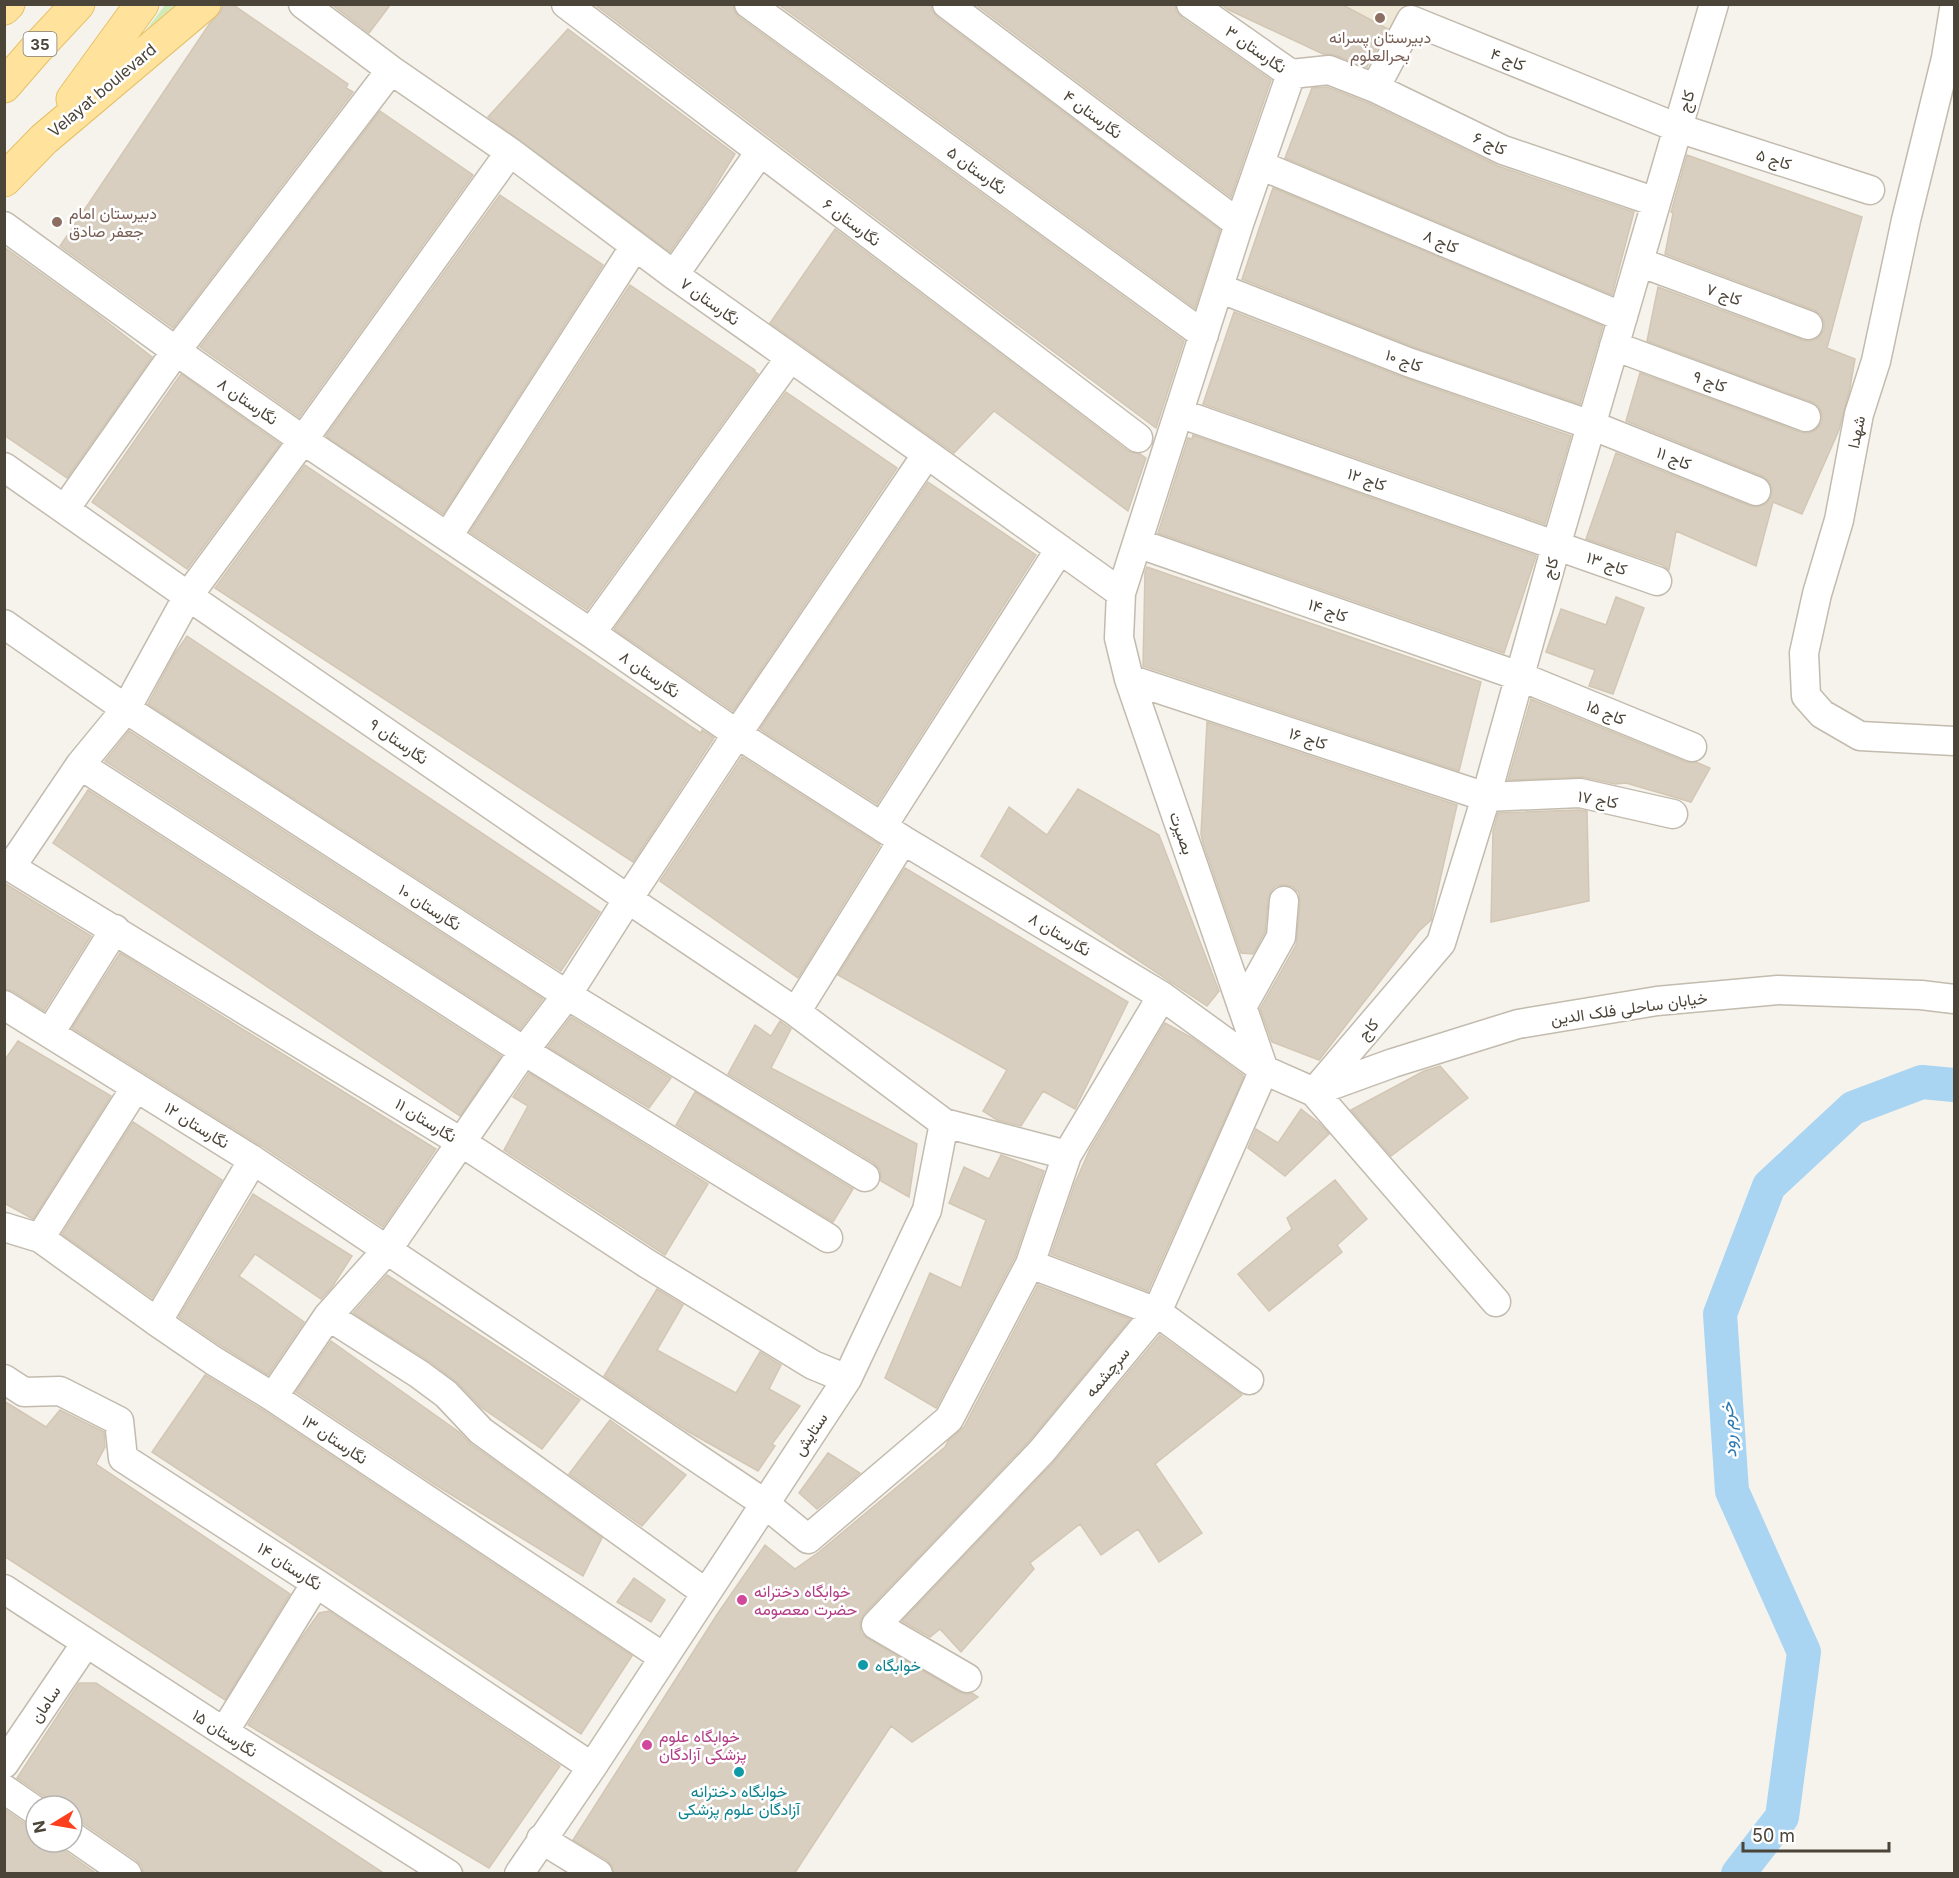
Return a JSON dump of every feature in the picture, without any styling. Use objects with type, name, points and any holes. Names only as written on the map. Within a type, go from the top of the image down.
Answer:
[{"type":"main road","points":[[4,8],[8,4]]},
{"type":"main road","name":"35","points":[[4,86],[78,4]]},
{"type":"main road","points":[[44,139],[142,4]]},
{"type":"main road","name":"Velayat boulevard","points":[[4,180],[44,139],[204,4]]},
{"type":"main road","points":[[4,73],[37,48]]},
{"type":"street","name":"نگارستان ۷","points":[[303,4],[391,70],[510,152],[674,275],[1121,594]]},
{"type":"street","name":"نگارستان ۶","points":[[566,4],[1138,438]]},
{"type":"street","name":"نگارستان ۵","points":[[749,4],[1204,335]]},
{"type":"street","name":"نگارستان ۴","points":[[947,4],[1239,224]]},
{"type":"street","name":"نگارستان ۳","points":[[1191,4],[1291,74]]},
{"type":"street","name":"کاج","points":[[1314,1092],[1441,943],[1486,797],[1556,546],[1714,4]]},
{"type":"street","name":"شهدا","points":[[1954,9],[1946,58],[1906,220],[1876,361],[1859,414],[1839,520],[1817,594],[1804,652],[1806,696],[1822,714],[1860,736],[1954,741]]},
{"type":"street","name":"کاج ۴","points":[[1375,88],[1411,20],[1678,128]]},
{"type":"street","points":[[64,509],[176,351],[391,70]]},
{"type":"street","name":"کاج ۶","points":[[1291,74],[1329,70],[1375,88],[1503,150],[1656,202]]},
{"type":"street","name":"بصیرت","points":[[1264,1070],[1130,679],[1119,638],[1121,594],[1239,224],[1291,74]]},
{"type":"street","name":"کاج ۵","points":[[1678,128],[1870,190]]},
{"type":"street","points":[[8,865],[80,765],[126,710],[188,596],[510,152]]},
{"type":"street","points":[[674,275],[760,152]]},
{"type":"street","name":"کاج ۸","points":[[1260,165],[1623,316]]},
{"type":"street","name":"نگارستان ۸","points":[[4,226],[303,440],[448,536],[737,734],[892,833],[1162,996],[1264,1070],[1314,1092]]},
{"type":"street","points":[[448,536],[634,246]]},
{"type":"street","name":"کاج ۷","points":[[1639,262],[1808,325]]},
{"type":"street","name":"کاج ۱۰","points":[[1219,288],[1408,362],[1592,425]]},
{"type":"street","name":"کاج ۹","points":[[1614,346],[1806,417]]},
{"type":"street","points":[[591,633],[790,358]]},
{"type":"street","name":"کاج ۱۲","points":[[1179,413],[1556,546]]},
{"type":"street","name":"کاج ۱۱","points":[[1592,425],[1756,491]]},
{"type":"street","points":[[273,1397],[327,1316],[387,1250],[524,1051],[567,995],[737,734],[927,454]]},
{"type":"street","name":"نگارستان ۹","points":[[4,467],[628,899],[796,1012]]},
{"type":"street","name":"کاج ۱۴","points":[[1137,543],[1519,676]]},
{"type":"street","name":"کاج ۱۳","points":[[1556,546],[1658,581]]},
{"type":"street","points":[[1060,549],[892,833],[796,1012],[944,1124],[1067,1155]]},
{"type":"street","name":"نگارستان ۱۰","points":[[4,624],[126,710],[567,995],[865,1177]]},
{"type":"street","name":"کاج ۱۵","points":[[1519,676],[1692,747]]},
{"type":"street","name":"کاج ۱۶","points":[[1130,679],[1486,797]]},
{"type":"street","points":[[80,765],[524,1051],[828,1238]]},
{"type":"street","name":"کاج ۱۷","points":[[1486,797],[1580,793],[1673,814]]},
{"type":"street","name":"نگارستان ۱۱","points":[[8,865],[461,1142],[646,1263],[813,1365],[847,1379]]},
{"type":"street","points":[[1242,1007],[1281,937],[1284,901]]},
{"type":"street","points":[[50,1033],[115,929]]},
{"type":"street","name":"خیابان ساحلی فلک الدین","points":[[1314,1092],[1393,1063],[1518,1024],[1657,1001],[1778,990],[1921,995],[1954,999]]},
{"type":"street","points":[[1162,996],[1067,1155],[1030,1264],[1157,1312],[1249,1380]]},
{"type":"street","name":"نگارستان ۱۲","points":[[4,1005],[253,1160],[764,1503],[808,1539],[949,1419],[1030,1264]]},
{"type":"street","name":"سرچشمه","points":[[967,1678],[876,1625],[1042,1450],[1157,1312],[1264,1070]]},
{"type":"street","points":[[40,1238],[136,1088]]},
{"type":"street","points":[[1314,1092],[1496,1302]]},
{"type":"street","name":"ستایش","points":[[519,1874],[847,1379],[927,1210],[944,1124]]},
{"type":"street","points":[[157,1322],[253,1160]]},
{"type":"street","name":"نگارستان ۱۳","points":[[4,1227],[40,1238],[214,1361],[273,1397],[663,1658]]},
{"type":"street","points":[[327,1316],[419,1374],[446,1394],[482,1431],[706,1593]]},
{"type":"street","name":"نگارستان ۱۴","points":[[4,1379],[24,1392],[60,1391],[119,1421],[123,1458],[316,1583],[592,1767]]},
{"type":"street","points":[[224,1732],[316,1583]]},
{"type":"street","name":"نگارستان ۱۵","points":[[4,1589],[448,1874]]},
{"type":"street","name":"سامان","points":[[4,1764],[86,1643]]},
{"type":"street","points":[[4,1790],[24,1803]]},
{"type":"street","points":[[541,1839],[598,1874]]},
{"type":"street","points":[[84,1844],[127,1874]]},
{"type":"shaded area","name":"دبیرستان پسرانه بحرالعلوم","points":[[1336,5],[1407,5],[1391,35]]},
{"type":"green space","points":[[165,5],[181,5],[131,50]]},
{"type":"building","points":[[223,4],[232,4],[348,84],[346,88],[353,92],[173,328],[60,246],[210,23],[221,11]]},
{"type":"building","points":[[331,4],[391,4],[369,33]]},
{"type":"building","points":[[594,4],[733,4],[734,11],[739,17],[1184,341],[1156,428],[995,308]]},
{"type":"building","points":[[778,4],[931,4],[932,11],[937,17],[1220,230],[1195,308]]},
{"type":"building","points":[[975,4],[1175,4],[1176,11],[1182,18],[1271,80],[1231,197]]},
{"type":"building","points":[[1220,4],[1341,4],[1388,29],[1367,67],[1335,55],[1323,54]]},
{"type":"building","points":[[568,29],[735,154],[670,252],[488,117]]},
{"type":"building","points":[[1327,87],[1368,103],[1498,166],[1634,212],[1612,295],[1285,158],[1312,88]]},
{"type":"building","points":[[380,111],[473,175],[299,417],[200,347]]},
{"type":"building","points":[[1687,155],[1862,217],[1827,348],[1855,359],[1839,430],[1802,514],[1773,502],[1756,566],[1676,531],[1669,570],[1662,565],[1586,539],[1616,453],[1750,506],[1758,507],[1766,504],[1771,497],[1772,488],[1769,481],[1762,476],[1626,421],[1640,373],[1800,432],[1808,433],[1816,430],[1822,422],[1819,407],[1812,402],[1647,341],[1658,287],[1802,340],[1810,341],[1818,338],[1824,330],[1821,315],[1814,310],[1665,254],[1673,213],[1671,212]]},
{"type":"building","points":[[1273,188],[1603,326],[1580,404],[1414,347],[1242,279]]},
{"type":"building","points":[[500,195],[603,265],[443,514],[326,436]]},
{"type":"building","points":[[835,229],[1128,451],[1146,458],[1128,511],[994,411],[954,453],[770,323]]},
{"type":"building","points":[[4,247],[152,357],[67,478],[4,435]]},
{"type":"building","points":[[630,285],[758,374],[587,610],[470,532]]},
{"type":"building","points":[[1234,312],[1402,377],[1571,436],[1545,524],[1203,404]]},
{"type":"building","points":[[181,374],[280,444],[187,569],[92,502]]},
{"type":"building","points":[[786,392],[897,468],[733,711],[614,629]]},
{"type":"building","points":[[1193,435],[1536,556],[1504,653],[1158,533],[1188,438],[1192,439]]},
{"type":"building","points":[[305,465],[701,733],[702,730],[714,738],[633,862],[215,588]]},
{"type":"building","points":[[928,482],[1036,555],[877,804],[760,729]]},
{"type":"building","points":[[1147,567],[1481,682],[1459,771],[1143,666]]},
{"type":"building","points":[[1616,597],[1644,608],[1613,694],[1589,686],[1595,670],[1546,652],[1561,609],[1606,625]]},
{"type":"building","points":[[187,636],[600,912],[561,971],[148,704],[174,655]]},
{"type":"building","points":[[1531,699],[1686,762],[1696,762],[1710,768],[1691,802],[1626,783],[1615,784],[1583,777],[1508,780]]},
{"type":"building","points":[[1207,722],[1457,805],[1431,920],[1419,931],[1319,1060],[1272,1042],[1260,1009],[1296,945],[1299,893],[1293,887],[1285,885],[1276,886],[1271,891],[1265,932],[1253,954],[1241,953],[1203,843],[1201,834]]},
{"type":"building","points":[[129,731],[543,999],[520,1029],[105,761]]},
{"type":"building","points":[[742,757],[880,845],[798,978],[660,881]]},
{"type":"building","points":[[1078,789],[1159,835],[1219,991],[1207,1006],[981,856],[1009,807],[1047,835]]},
{"type":"building","points":[[88,790],[501,1056],[460,1116],[53,843]]},
{"type":"building","points":[[1587,811],[1589,901],[1491,922],[1493,831],[1498,813]]},
{"type":"building","points":[[905,868],[1128,1002],[1075,1109],[1043,1091],[1021,1126],[997,1120],[983,1111],[1007,1070],[838,975]]},
{"type":"building","points":[[4,883],[91,936],[44,1011],[13,991],[4,989]]},
{"type":"building","points":[[120,953],[436,1149],[383,1227],[262,1146],[72,1028]]},
{"type":"building","points":[[571,1017],[671,1078],[649,1108],[548,1047]]},
{"type":"building","points":[[780,1021],[791,1029],[771,1068],[917,1144],[909,1197],[881,1181],[880,1170],[874,1163],[728,1074],[755,1025],[771,1036]]},
{"type":"building","points":[[1165,1023],[1192,1038],[1244,1076],[1148,1291],[1051,1254],[1075,1183],[1090,1149]]},
{"type":"building","points":[[18,1041],[111,1096],[33,1219],[4,1203],[4,1061]]},
{"type":"building","points":[[1440,1066],[1468,1098],[1391,1156],[1351,1110],[1424,1071]]},
{"type":"building","points":[[529,1073],[708,1184],[665,1255],[504,1150],[528,1106],[513,1097]]},
{"type":"building","points":[[695,1092],[853,1189],[833,1222],[676,1125]]},
{"type":"building","points":[[1301,1109],[1329,1134],[1285,1176],[1248,1148],[1256,1129],[1278,1143]]},
{"type":"building","points":[[133,1122],[222,1180],[152,1298],[62,1234]]},
{"type":"building","points":[[1001,1155],[1044,1171],[1015,1257],[936,1408],[885,1378],[930,1273],[961,1288],[986,1220],[949,1203],[964,1167],[989,1179]]},
{"type":"building","points":[[1335,1180],[1367,1219],[1337,1245],[1342,1252],[1269,1311],[1238,1274],[1292,1229],[1287,1218]]},
{"type":"building","points":[[253,1194],[352,1256],[332,1287],[321,1299],[255,1254],[239,1276],[304,1322],[268,1375],[179,1317]]},
{"type":"building","points":[[387,1275],[580,1400],[542,1449],[482,1408],[458,1383],[429,1361],[353,1313]]},
{"type":"building","points":[[1038,1285],[1130,1319],[1030,1440],[864,1614],[860,1623],[861,1633],[868,1639],[959,1692],[972,1693],[978,1697],[912,1742],[891,1726],[794,1874],[614,1874],[607,1860],[573,1840],[718,1613],[765,1545],[795,1569],[819,1552],[945,1447],[948,1441],[964,1427]]},
{"type":"building","points":[[657,1289],[683,1305],[657,1350],[736,1393],[760,1352],[781,1365],[769,1389],[800,1406],[772,1444],[775,1446],[758,1471],[687,1431],[604,1376]]},
{"type":"building","points":[[1160,1335],[1242,1395],[1155,1464],[1202,1533],[1159,1562],[1138,1529],[1101,1555],[1080,1524],[1030,1563],[1034,1569],[961,1652],[940,1629],[930,1637],[902,1621],[1054,1462]]},
{"type":"building","points":[[331,1341],[602,1538],[583,1576],[434,1484],[296,1392]]},
{"type":"building","points":[[205,1375],[264,1411],[632,1656],[581,1734],[152,1452]]},
{"type":"building","points":[[4,1401],[46,1427],[60,1410],[104,1432],[105,1447],[96,1464],[290,1594],[225,1700],[4,1556]]},
{"type":"building","points":[[610,1420],[686,1475],[642,1526],[569,1474]]},
{"type":"building","points":[[828,1453],[860,1473],[817,1509],[799,1493]]},
{"type":"building","points":[[634,1578],[665,1600],[651,1622],[617,1602]]},
{"type":"building","points":[[329,1611],[560,1766],[489,1868],[248,1725],[319,1613]]},
{"type":"building","points":[[79,1683],[96,1683],[385,1874],[143,1874],[142,1866],[136,1860],[84,1824],[84,1794],[41,1794],[17,1778]]},
{"type":"building","points":[[4,1809],[24,1823],[24,1854],[69,1854],[97,1874],[4,1874]]},
{"type":"waterway","name":"خرم رود","points":[[1738,1874],[1782,1817],[1804,1652],[1732,1491],[1720,1314],[1769,1186],[1853,1108],[1922,1082],[1954,1085]]},
{"type":"place","name":"دبیرستان پسرانه بحرالعلوم","points":[[1380,18]]},
{"type":"place","name":"دبیرستان امام جعفر صادق","points":[[57,222]]},
{"type":"place","name":"خوابگاه دخترانه حضرت معصومه","points":[[742,1600]]},
{"type":"place","name":"خوابگاه","points":[[863,1665]]},
{"type":"place","name":"خوابگاه علوم پزشکی آزادگان","points":[[647,1745]]},
{"type":"place","name":"خوابگاه دخترانه آزادگان علوم پزشکی","points":[[739,1772]]}]
